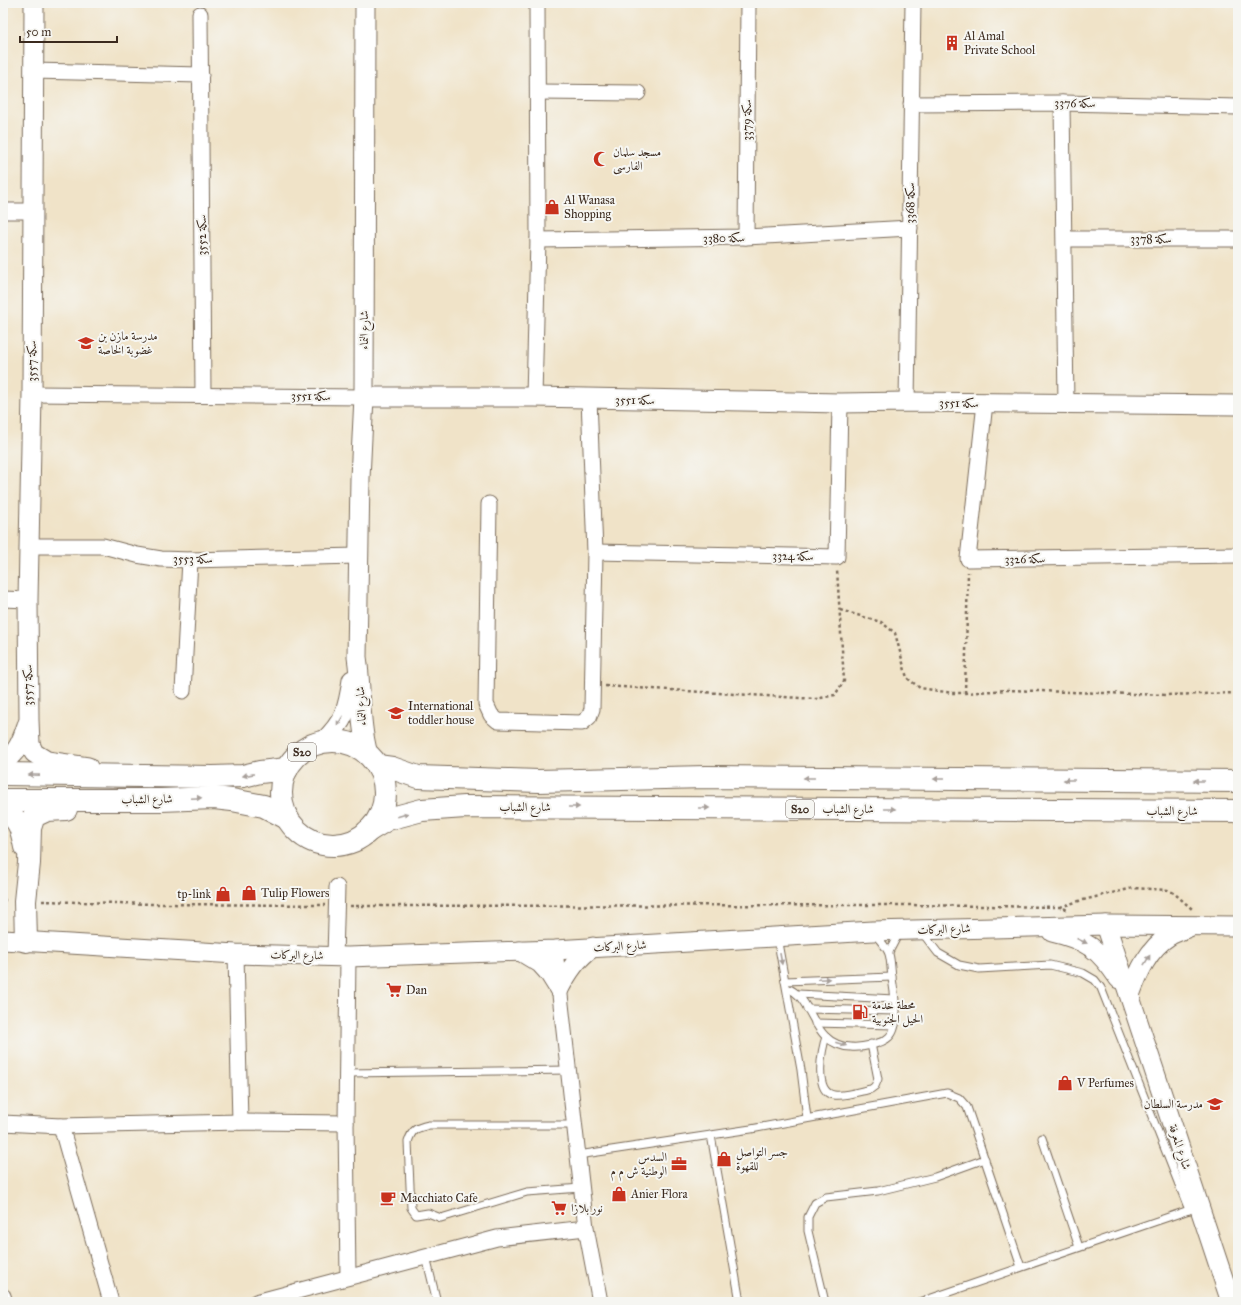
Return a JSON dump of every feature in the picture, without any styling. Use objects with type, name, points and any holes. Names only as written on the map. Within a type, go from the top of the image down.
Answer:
[{"type":"main road","name":"S20","points":[[373,760],[383,779],[385,793],[383,807],[377,820],[368,831],[361,836],[347,843],[331,845],[321,844],[302,834],[287,818],[282,802],[282,785],[287,769],[293,759],[312,745],[335,741],[358,747],[373,760],[418,777],[538,781],[706,777],[1238,781]]},
{"type":"main road","name":"شارع الشباب","points":[[3,774],[243,776],[260,772],[287,769]]},
{"type":"main road","name":"شارع الشباب","points":[[3,800],[161,800],[214,798],[264,806],[287,818]]},
{"type":"main road","points":[[26,941],[25,901],[29,863],[30,828],[34,816],[47,810],[161,800]]},
{"type":"main road","name":"شارع الشباب","points":[[368,831],[388,819],[422,810],[465,807],[1238,811]]},
{"type":"main road","points":[[3,812],[15,818],[21,829],[29,863]]},
{"type":"street","name":"سكة 3557","points":[[34,3],[32,394],[28,600],[30,744],[34,753],[47,761],[176,776]]},
{"type":"street","name":"شارع النماء","points":[[365,3],[364,397],[358,556],[358,657],[362,725],[364,738],[373,760]]},
{"type":"street","points":[[534,397],[538,240],[538,3]]},
{"type":"street","name":"سكة 3379","points":[[746,237],[748,3]]},
{"type":"street","name":"سكة 3368","points":[[907,402],[913,3]]},
{"type":"street","name":"سكة 3552","points":[[200,14],[203,395]]},
{"type":"street","points":[[33,71],[201,74]]},
{"type":"street","points":[[538,92],[638,93]]},
{"type":"street","points":[[1062,103],[1066,404]]},
{"type":"street","name":"سكة 3376","points":[[911,104],[1062,103],[1238,107]]},
{"type":"street","points":[[3,211],[33,211]]},
{"type":"street","name":"سكة 3380","points":[[538,240],[746,237],[910,228]]},
{"type":"street","name":"سكة 3378","points":[[1065,239],[1238,239]]},
{"type":"street","name":"سكة 3551","points":[[32,394],[534,397],[840,403],[907,402],[1238,405]]},
{"type":"street","points":[[489,504],[486,704],[491,715],[498,721],[582,723],[589,717],[592,709],[593,685],[595,552],[589,399]]},
{"type":"street","points":[[837,557],[840,403]]},
{"type":"street","points":[[968,559],[985,403]]},
{"type":"street","name":"سكة 3553","points":[[29,546],[103,546],[137,555],[161,559],[190,560],[358,556]]},
{"type":"street","name":"سكة 3324","points":[[595,552],[837,557]]},
{"type":"street","name":"سكة 3326","points":[[968,559],[1238,555]]},
{"type":"street","points":[[183,691],[190,560]]},
{"type":"street","points":[[3,599],[28,600]]},
{"type":"street","name":"شارع النماء","points":[[323,742],[334,732],[348,706],[358,657]]},
{"type":"street","points":[[3,760],[16,751],[22,740],[29,720]]},
{"type":"street","points":[[337,887],[348,1073],[346,1123],[348,1277]]},
{"type":"street","points":[[1031,927],[1071,936],[1088,944],[1098,952],[1130,995],[1146,961],[1155,947],[1192,917]]},
{"type":"street","name":"شارع البركات","points":[[3,940],[236,954],[342,956],[555,950],[873,932],[1106,924],[1192,917],[1238,926]]},
{"type":"street","name":"شارع المعرفة","points":[[1106,924],[1130,995],[1194,1208],[1232,1302]]},
{"type":"street","points":[[559,989],[571,968],[583,954],[593,948]]},
{"type":"street","points":[[555,950],[586,1228],[600,1302]]},
{"type":"street","points":[[520,951],[540,963],[549,972],[559,989]]},
{"type":"street","points":[[236,954],[240,1122]]},
{"type":"street","points":[[3,1123],[60,1126],[240,1122],[346,1123]]},
{"type":"street","points":[[60,1126],[111,1302]]},
{"type":"street","points":[[256,1302],[497,1238],[586,1228]]},
{"type":"street","points":[[3,1296],[5,1302]]},
{"type":"lane","points":[[920,930],[938,953],[959,965],[978,969],[1050,965],[1083,973],[1095,980],[1101,988],[1194,1208],[920,1302]]},
{"type":"lane","points":[[889,952],[901,931]]},
{"type":"lane","points":[[786,984],[798,994],[815,1023],[826,1037],[836,1044],[851,1047],[879,1043],[890,1037],[895,1025],[896,1011],[889,952],[873,932]]},
{"type":"lane","points":[[777,937],[801,1070],[806,1118]]},
{"type":"lane","points":[[786,984],[892,977]]},
{"type":"lane","points":[[798,994],[894,999]]},
{"type":"lane","points":[[807,1009],[896,1011]]},
{"type":"lane","points":[[815,1023],[895,1025]]},
{"type":"lane","points":[[826,1037],[822,1046],[820,1060],[821,1078],[824,1089],[833,1095],[871,1089],[875,1086],[878,1079],[871,1044]]},
{"type":"lane","points":[[348,1073],[568,1070]]},
{"type":"lane","points":[[578,1155],[711,1135],[947,1093],[959,1098],[967,1107],[1020,1268]]},
{"type":"lane","points":[[574,1125],[429,1125],[417,1128],[411,1134],[408,1142],[411,1208],[416,1215],[428,1213],[441,1218],[527,1192],[581,1188]]},
{"type":"lane","points":[[711,1135],[740,1302]]},
{"type":"lane","points":[[1042,1138],[1079,1247]]},
{"type":"lane","points":[[825,1302],[808,1231],[808,1217],[815,1203],[826,1197],[878,1191],[935,1177],[985,1159]]},
{"type":"lane","points":[[426,1256],[437,1302]]},
{"type":"path","points":[[593,685],[816,699],[835,695],[844,682],[837,557]]},
{"type":"path","points":[[965,694],[968,559]]},
{"type":"path","points":[[840,610],[881,622],[895,633],[907,678],[920,688],[965,694],[1007,690],[1166,695],[1238,693]]},
{"type":"path","points":[[3,900],[154,904],[337,906],[906,905],[1060,907],[1132,888],[1168,890],[1174,893],[1192,917]]},
{"type":"place","name":"Al Amal Private School","points":[[952,43]]},
{"type":"place","name":"مسجد سلمان الفارسى","points":[[601,159]]},
{"type":"place","name":"Al Wanasa Shopping","points":[[552,207]]},
{"type":"place","name":"مدرسة مازن بن غضوبة الخاصة","points":[[86,343]]},
{"type":"place","name":"International toddler house","points":[[396,713]]},
{"type":"place","name":"Tulip Flowers","points":[[249,893]]},
{"type":"place","name":"tp-link","points":[[223,894]]},
{"type":"place","name":"Dan","points":[[394,990]]},
{"type":"place","name":"محطة خدمة الحيل الجنوبية","points":[[860,1012]]},
{"type":"place","name":"V Perfumes","points":[[1065,1083]]},
{"type":"place","name":"مدرسة السلطان","points":[[1215,1104]]},
{"type":"place","name":"جسر التواصل للقهوة","points":[[724,1159]]},
{"type":"place","name":"السدس الوطنیة ش م م","points":[[679,1164]]},
{"type":"place","name":"Anier Flora","points":[[619,1194]]},
{"type":"place","name":"Macchiato Cafe","points":[[388,1198]]},
{"type":"place","name":"نور بلازا","points":[[559,1208]]}]
